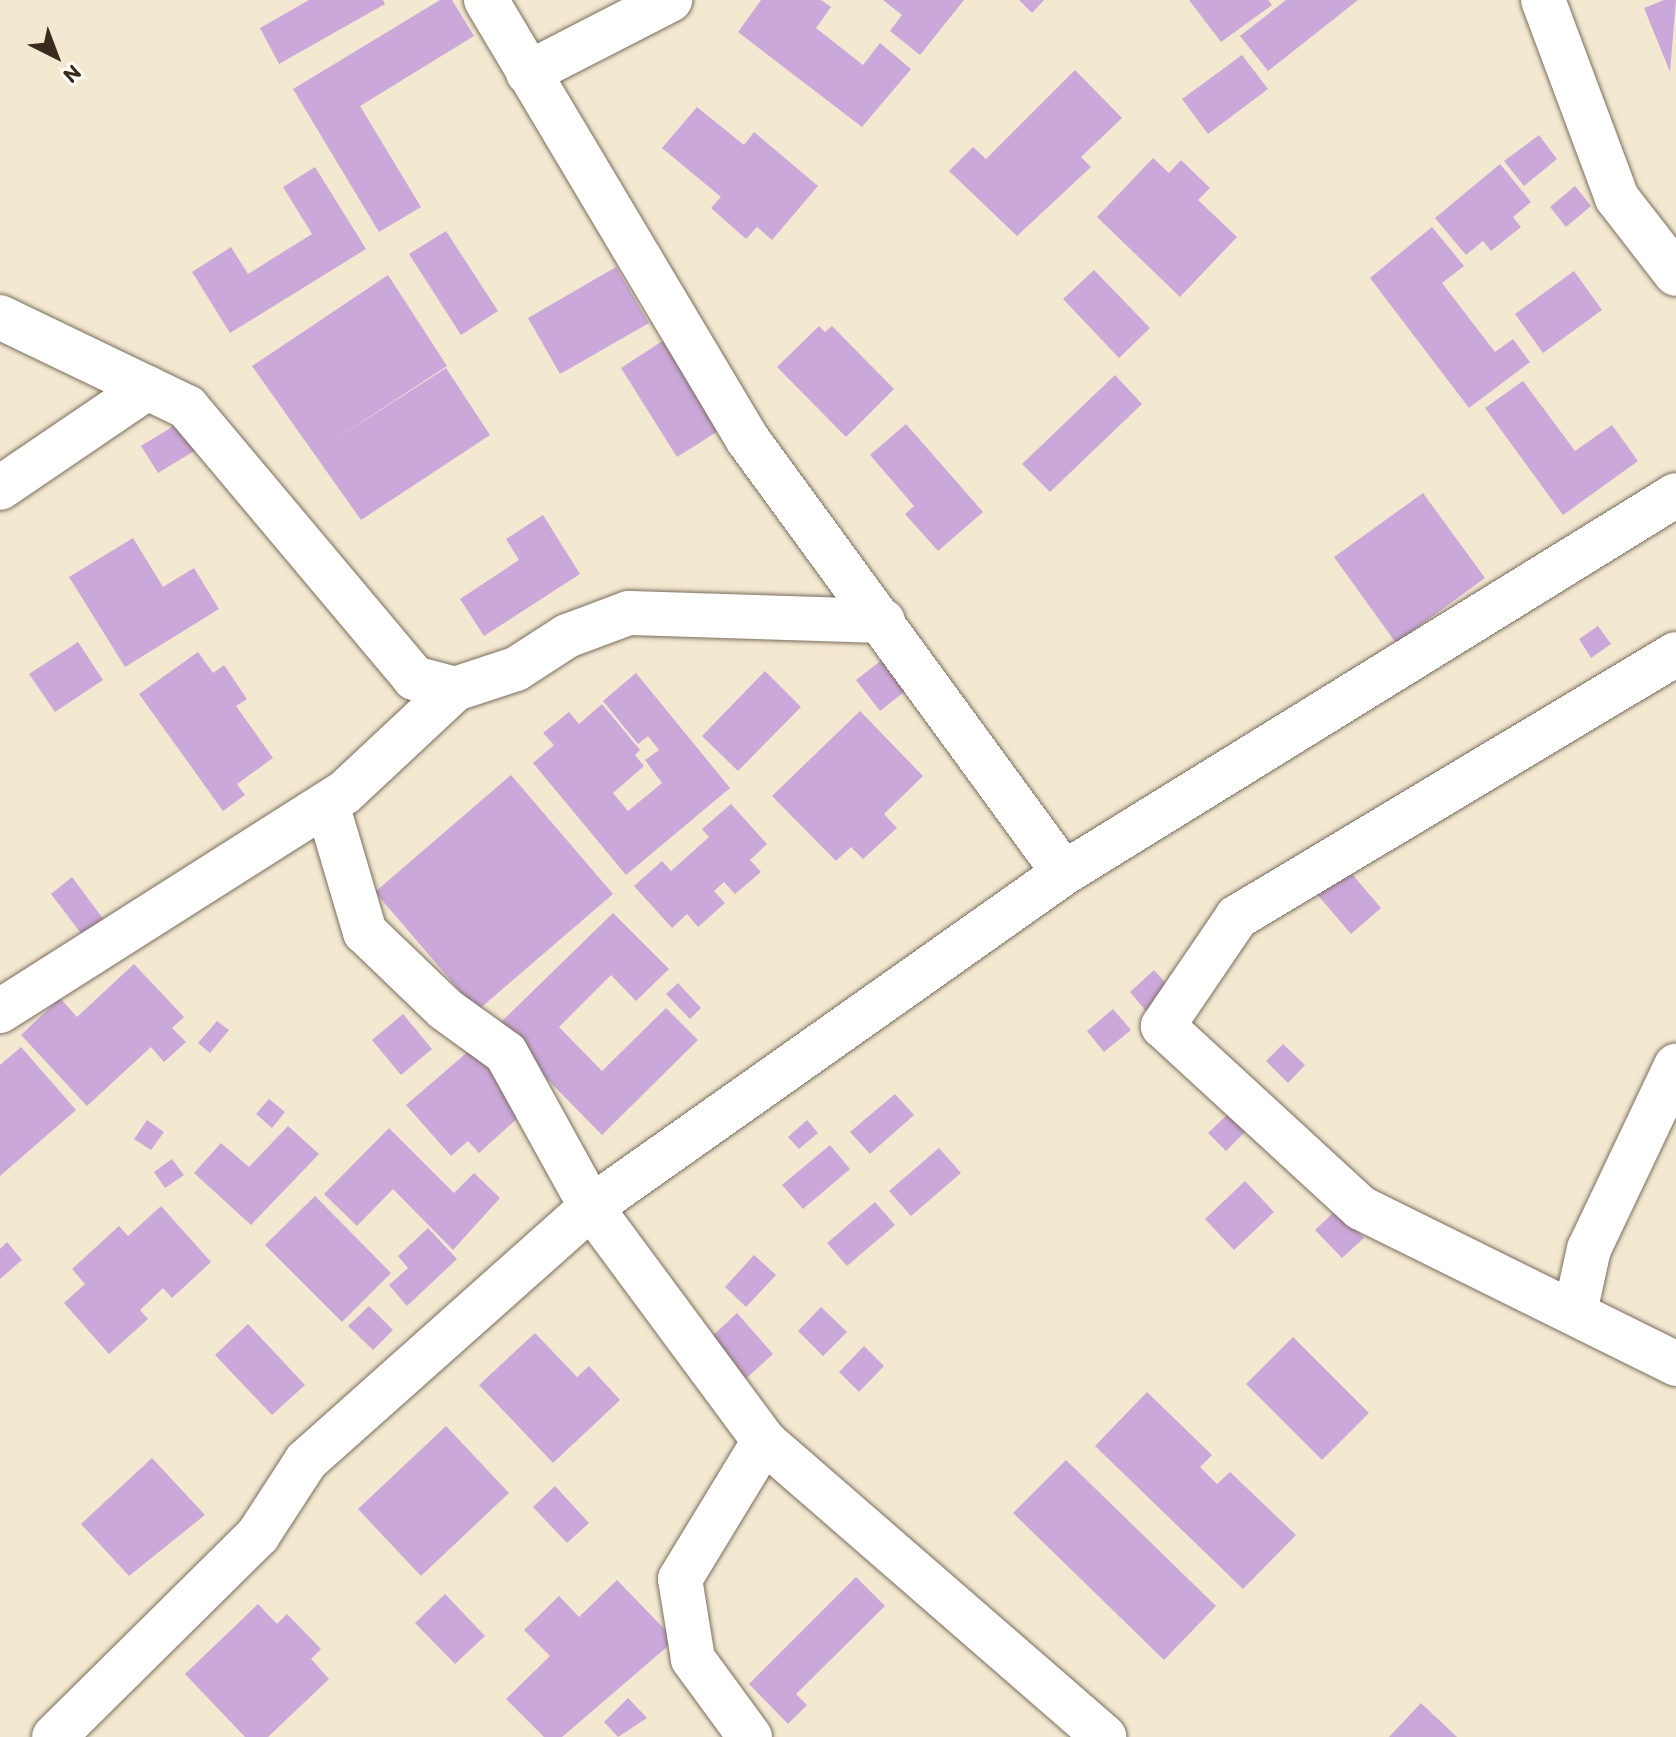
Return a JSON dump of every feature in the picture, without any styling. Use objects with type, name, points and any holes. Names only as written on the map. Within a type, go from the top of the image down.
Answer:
[{"type":"street","points":[[486,0],[748,440],[1064,873]]},
{"type":"street","points":[[528,73],[670,0]]},
{"type":"street","points":[[1543,0],[1617,198],[1676,274]]},
{"type":"street","points":[[0,317],[187,407],[414,678],[455,689]]},
{"type":"street","points":[[0,488],[147,388]]},
{"type":"street","points":[[54,1737],[258,1535],[306,1461],[591,1207],[1064,873],[1676,495]]},
{"type":"street","points":[[0,1011],[327,804],[455,689],[516,669],[567,636],[629,613],[883,621]]},
{"type":"street","points":[[1676,654],[1237,917],[1163,1026],[1361,1208],[1676,1364]]},
{"type":"street","points":[[327,804],[365,932],[445,1009],[506,1053],[591,1207],[764,1441],[1104,1737]]},
{"type":"street","points":[[1575,1312],[1589,1249],[1676,1066]]},
{"type":"street","points":[[750,1737],[693,1659],[680,1579],[764,1441]]},
{"type":"building","points":[[309,0],[383,0],[385,4],[279,64],[260,28]]},
{"type":"building","points":[[440,0],[452,0],[474,36],[360,106],[421,207],[379,232],[293,89]]},
{"type":"building","points":[[761,0],[821,0],[831,7],[816,28],[863,65],[880,43],[911,69],[862,127],[738,32]]},
{"type":"building","points":[[883,0],[964,0],[920,55],[890,31],[902,15]]},
{"type":"building","points":[[1019,0],[1044,0],[1032,13]]},
{"type":"building","points":[[1189,0],[1268,0],[1272,5],[1221,42]]},
{"type":"building","points":[[1286,0],[1358,0],[1268,71],[1240,36]]},
{"type":"building","points":[[1664,0],[1676,0],[1670,72],[1644,8]]},
{"type":"building","points":[[1242,55],[1268,89],[1208,134],[1182,99]]},
{"type":"building","points":[[1075,70],[1122,118],[1081,157],[1091,167],[1017,236],[949,171],[973,147],[986,159]]},
{"type":"building","points":[[697,107],[744,145],[754,132],[818,186],[772,240],[757,227],[746,239],[711,208],[721,197],[662,148]]},
{"type":"building","points":[[1539,135],[1557,159],[1524,186],[1504,161]]},
{"type":"building","points":[[1153,158],[1169,173],[1181,160],[1210,188],[1198,200],[1237,237],[1180,297],[1097,217]]},
{"type":"building","points":[[1500,164],[1531,202],[1513,217],[1521,227],[1491,251],[1483,241],[1466,255],[1435,218]]},
{"type":"building","points":[[315,167],[366,249],[230,333],[192,272],[231,247],[248,274],[312,234],[283,187]]},
{"type":"building","points":[[1575,186],[1591,206],[1566,227],[1550,207]]},
{"type":"building","points":[[1432,227],[1464,266],[1442,283],[1495,352],[1513,339],[1530,362],[1469,408],[1370,278]]},
{"type":"building","points":[[446,231],[498,311],[461,335],[409,254]]},
{"type":"building","points":[[616,267],[649,323],[560,374],[528,318]]},
{"type":"building","points":[[1094,270],[1150,328],[1119,358],[1063,299]]},
{"type":"building","points":[[1574,271],[1602,310],[1543,353],[1515,314]]},
{"type":"building","points":[[388,275],[447,366],[328,444],[446,368],[490,435],[361,520],[252,366]]},
{"type":"building","points":[[819,326],[825,332],[832,326],[894,389],[846,437],[777,367]]},
{"type":"building","points":[[664,340],[720,430],[677,457],[621,368]]},
{"type":"building","points":[[1115,375],[1142,404],[1050,492],[1022,464]]},
{"type":"building","points":[[1523,381],[1575,451],[1612,425],[1638,461],[1563,515],[1485,408]]},
{"type":"building","points":[[180,422],[196,450],[158,473],[141,446]]},
{"type":"building","points":[[906,424],[983,512],[938,551],[905,514],[914,506],[870,455]]},
{"type":"building","points":[[1423,493],[1485,578],[1396,643],[1334,557]]},
{"type":"building","points":[[543,515],[580,574],[484,636],[460,599],[519,560],[506,539]]},
{"type":"building","points":[[133,538],[163,587],[194,568],[219,609],[125,667],[69,577]]},
{"type":"building","points":[[1598,626],[1611,644],[1591,658],[1579,639]]},
{"type":"building","points":[[78,642],[103,680],[55,712],[29,674]]},
{"type":"building","points":[[198,652],[213,673],[224,665],[247,699],[236,706],[273,758],[237,784],[245,795],[223,811],[139,694]]},
{"type":"building","points":[[883,659],[908,689],[880,711],[856,680]]},
{"type":"building","points":[[765,671],[801,707],[738,771],[702,736]]},
{"type":"building","points":[[636,673],[730,788],[626,875],[533,763],[554,745],[543,733],[569,712],[579,724],[602,704],[640,750],[635,755],[644,766],[613,793],[628,811],[662,783],[645,760],[659,750],[648,736],[638,744],[603,701]]},
{"type":"building","points":[[860,711],[923,776],[884,814],[897,828],[863,859],[851,847],[836,861],[772,796]]},
{"type":"building","points":[[511,775],[613,894],[477,1011],[375,892]]},
{"type":"building","points":[[731,804],[767,844],[750,860],[761,872],[735,894],[724,882],[714,891],[725,903],[698,927],[687,914],[672,928],[634,886],[662,861],[671,871],[709,837],[702,829]]},
{"type":"building","points":[[1340,860],[1381,908],[1351,934],[1310,886]]},
{"type":"building","points":[[72,877],[104,920],[83,936],[51,894]]},
{"type":"building","points":[[613,913],[669,969],[636,1001],[611,975],[559,1027],[602,1071],[666,1008],[698,1040],[602,1135],[496,1027]]},
{"type":"building","points":[[134,964],[184,1017],[172,1028],[186,1042],[164,1062],[151,1047],[87,1106],[21,1035],[60,998],[77,1017]]},
{"type":"building","points":[[1154,970],[1171,989],[1146,1011],[1130,992]]},
{"type":"building","points":[[678,983],[701,1008],[690,1019],[666,994]]},
{"type":"building","points":[[1113,1009],[1131,1030],[1104,1052],[1087,1031]]},
{"type":"building","points":[[403,1014],[432,1049],[401,1075],[372,1040]]},
{"type":"building","points":[[217,1021],[229,1030],[210,1053],[198,1043]]},
{"type":"building","points":[[478,1043],[523,1093],[509,1105],[519,1117],[479,1153],[468,1141],[451,1156],[406,1105]]},
{"type":"building","points":[[1283,1044],[1305,1065],[1288,1083],[1266,1061]]},
{"type":"building","points":[[21,1047],[76,1110],[0,1176],[0,1065]]},
{"type":"building","points":[[895,1094],[914,1115],[870,1154],[850,1132]]},
{"type":"building","points":[[269,1099],[285,1112],[272,1128],[256,1114]]},
{"type":"building","points":[[1228,1114],[1245,1132],[1226,1151],[1208,1133]]},
{"type":"building","points":[[147,1120],[164,1132],[151,1150],[134,1139]]},
{"type":"building","points":[[807,1120],[818,1133],[799,1149],[788,1137]]},
{"type":"building","points":[[288,1126],[319,1154],[251,1225],[194,1173],[221,1143],[249,1167]]},
{"type":"building","points":[[389,1128],[454,1193],[474,1173],[500,1198],[453,1250],[393,1189],[357,1226],[324,1194]]},
{"type":"building","points":[[830,1145],[850,1169],[803,1209],[782,1185]]},
{"type":"building","points":[[939,1148],[961,1173],[911,1216],[889,1191]]},
{"type":"building","points":[[172,1159],[184,1175],[165,1188],[154,1172]]},
{"type":"building","points":[[1245,1181],[1274,1212],[1234,1250],[1205,1219]]},
{"type":"building","points":[[315,1196],[391,1273],[342,1322],[265,1245]]},
{"type":"building","points":[[875,1202],[895,1225],[847,1266],[827,1243]]},
{"type":"building","points":[[161,1206],[211,1262],[172,1298],[163,1288],[140,1310],[148,1319],[109,1354],[64,1303],[85,1284],[72,1269],[119,1226],[128,1236]]},
{"type":"building","points":[[1336,1210],[1364,1238],[1342,1258],[1315,1230]]},
{"type":"building","points":[[428,1228],[457,1259],[407,1306],[389,1285],[408,1268],[398,1256]]},
{"type":"building","points":[[7,1242],[22,1260],[0,1279],[0,1249]]},
{"type":"building","points":[[754,1255],[776,1275],[746,1307],[725,1287]]},
{"type":"building","points":[[369,1306],[393,1330],[373,1350],[348,1326]]},
{"type":"building","points":[[821,1307],[847,1332],[823,1356],[798,1331]]},
{"type":"building","points":[[737,1313],[773,1354],[742,1382],[706,1342]]},
{"type":"building","points":[[248,1324],[305,1385],[272,1415],[215,1355]]},
{"type":"building","points":[[535,1333],[577,1377],[589,1366],[620,1400],[553,1463],[479,1385]]},
{"type":"building","points":[[1293,1337],[1369,1413],[1322,1460],[1246,1384]]},
{"type":"building","points":[[864,1346],[884,1366],[859,1392],[839,1372]]},
{"type":"building","points":[[1147,1392],[1212,1455],[1200,1467],[1217,1484],[1230,1472],[1296,1535],[1243,1589],[1095,1446]]},
{"type":"building","points":[[446,1426],[509,1493],[421,1576],[358,1509]]},
{"type":"building","points":[[152,1458],[205,1515],[129,1576],[81,1524]]},
{"type":"building","points":[[1066,1460],[1216,1606],[1164,1660],[1013,1513]]},
{"type":"building","points":[[555,1486],[589,1523],[567,1543],[533,1507]]},
{"type":"building","points":[[856,1577],[885,1606],[796,1694],[807,1705],[788,1724],[749,1684]]},
{"type":"building","points":[[617,1580],[675,1640],[562,1737],[544,1737],[506,1699],[550,1656],[524,1630],[559,1596],[579,1617]]},
{"type":"building","points":[[445,1594],[485,1636],[455,1664],[415,1623]]},
{"type":"building","points":[[258,1604],[277,1624],[287,1614],[321,1649],[311,1659],[329,1679],[268,1737],[245,1737],[185,1674]]},
{"type":"building","points":[[628,1698],[647,1718],[618,1737],[604,1722]]},
{"type":"building","points":[[1421,1703],[1457,1737],[1389,1737]]}]
